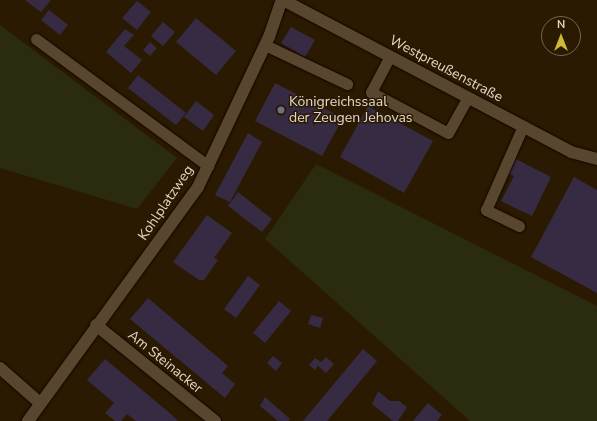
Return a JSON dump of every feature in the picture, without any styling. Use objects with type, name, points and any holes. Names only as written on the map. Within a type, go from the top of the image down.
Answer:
[{"type":"street","name":"Kohlplatzweg","points":[[28,421],[96,325],[198,187],[265,45],[283,0]]},
{"type":"street","name":"Westpreußenstraße","points":[[283,0],[571,152],[597,159]]},
{"type":"street","name":"Am Steinacker","points":[[96,325],[215,421]]},
{"type":"street","points":[[0,368],[40,403]]},
{"type":"lane","points":[[36,39],[208,166]]},
{"type":"lane","points":[[265,45],[347,84]]},
{"type":"lane","points":[[390,56],[371,92],[448,133],[468,97]]},
{"type":"lane","points":[[518,226],[486,210],[523,126]]},
{"type":"green space","points":[[0,25],[177,158],[137,209],[0,168]]},
{"type":"green space","points":[[316,164],[597,306],[597,421],[470,421],[265,239]]},
{"type":"building","points":[[25,0],[51,0],[41,12]]},
{"type":"building","points":[[137,1],[151,12],[137,30],[122,18]]},
{"type":"building","points":[[49,10],[68,25],[60,35],[41,20]]},
{"type":"building","points":[[196,18],[236,51],[216,75],[176,42]]},
{"type":"building","points":[[163,22],[175,32],[163,46],[151,36]]},
{"type":"building","points":[[291,27],[315,40],[305,57],[281,43]]},
{"type":"building","points":[[125,29],[134,35],[124,46],[142,60],[131,73],[106,52]]},
{"type":"building","points":[[150,42],[157,48],[150,56],[143,50]]},
{"type":"building","points":[[138,75],[186,113],[176,125],[128,88]]},
{"type":"building","points":[[275,83],[343,118],[322,156],[255,121]]},
{"type":"building","points":[[196,101],[214,115],[203,131],[184,117]]},
{"type":"building","points":[[368,106],[433,141],[404,193],[340,157]]},
{"type":"building","points":[[248,133],[262,142],[230,202],[215,195]]},
{"type":"building","points":[[516,159],[551,177],[532,216],[501,201],[514,176],[509,174]]},
{"type":"building","points":[[574,177],[597,190],[597,293],[531,257]]},
{"type":"building","points":[[238,192],[272,219],[262,232],[228,206]]},
{"type":"building","points":[[207,215],[232,233],[214,258],[218,260],[204,280],[199,280],[173,262]]},
{"type":"building","points":[[248,276],[260,285],[236,318],[224,309]]},
{"type":"building","points":[[148,298],[228,366],[222,373],[235,384],[225,398],[130,319]]},
{"type":"building","points":[[279,301],[291,311],[265,343],[253,333]]},
{"type":"building","points":[[311,315],[323,318],[320,328],[308,324]]},
{"type":"building","points":[[363,349],[377,361],[327,421],[303,421]]},
{"type":"building","points":[[273,356],[282,363],[276,371],[267,363]]},
{"type":"building","points":[[326,357],[334,364],[326,373],[318,366],[315,370],[309,365],[315,358],[321,362]]},
{"type":"building","points":[[105,359],[178,421],[136,421],[127,414],[121,421],[115,421],[105,413],[114,403],[87,380]]},
{"type":"building","points":[[378,391],[390,401],[399,401],[407,407],[398,421],[393,421],[372,404]]},
{"type":"building","points":[[265,397],[290,419],[288,421],[278,421],[260,406]]},
{"type":"building","points":[[428,403],[442,415],[437,421],[413,421]]},
{"type":"place","name":"Königreichssaal der Zeugen Jehovas","points":[[281,110]]}]
